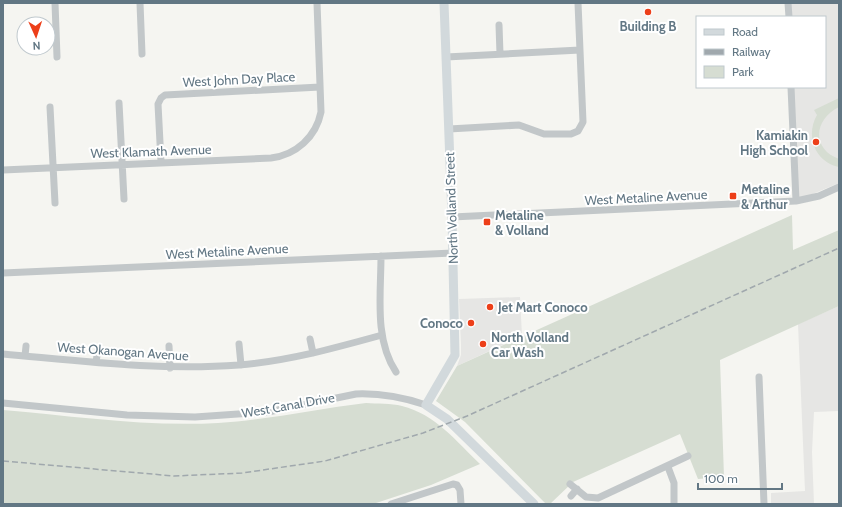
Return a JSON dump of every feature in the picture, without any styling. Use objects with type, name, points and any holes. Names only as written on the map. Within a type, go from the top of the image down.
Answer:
[{"type":"main road","name":"North Volland Street","points":[[426,405],[455,355],[452,217],[444,3]]},
{"type":"main road","name":"West Canal Drive","points":[[426,405],[447,419],[534,504]]},
{"type":"street","points":[[55,3],[57,57]]},
{"type":"street","points":[[140,3],[142,54]]},
{"type":"street","points":[[317,3],[320,87]]},
{"type":"street","points":[[448,129],[520,125],[549,134],[571,134],[579,130],[583,122],[578,3]]},
{"type":"street","points":[[788,3],[789,16]]},
{"type":"street","points":[[499,25],[500,54]]},
{"type":"street","points":[[446,57],[580,50]]},
{"type":"street","name":"West John Day Place","points":[[161,162],[158,104],[161,98],[167,94],[320,87]]},
{"type":"street","name":"West Klamath Avenue","points":[[3,170],[276,157],[298,148],[310,137],[321,112],[320,87]]},
{"type":"street","points":[[791,88],[796,201]]},
{"type":"street","points":[[119,103],[124,199]]},
{"type":"street","points":[[50,107],[55,202]]},
{"type":"street","name":"West Metaline Avenue","points":[[452,217],[796,201],[820,196],[839,187]]},
{"type":"street","name":"West Metaline Avenue","points":[[3,273],[453,253]]},
{"type":"street","points":[[381,256],[382,335],[391,364],[396,372]]},
{"type":"street","name":"West Okanogan Avenue","points":[[3,354],[170,368],[241,365],[313,353],[382,335]]},
{"type":"street","points":[[310,339],[313,353]]},
{"type":"street","points":[[239,344],[241,365]]},
{"type":"street","points":[[25,356],[26,346]]},
{"type":"street","points":[[169,346],[170,368]]},
{"type":"street","points":[[96,362],[98,349]]},
{"type":"street","points":[[759,377],[764,504]]},
{"type":"street","name":"West Canal Drive","points":[[3,403],[127,415],[184,417],[268,412],[356,394],[370,393],[397,396],[426,405]]},
{"type":"street","points":[[570,484],[586,497],[594,498],[668,467],[688,456]]},
{"type":"street","points":[[668,467],[674,483],[674,504]]},
{"type":"street","points":[[391,504],[448,485],[457,485],[460,490],[461,504]]},
{"type":"street","points":[[571,496],[577,490]]},
{"type":"shaded area","name":"Kamiakin High School","points":[[788,3],[839,3],[839,183],[796,201],[791,88],[826,88],[826,16],[789,16]]},
{"type":"shaded area","points":[[520,297],[522,336],[457,366],[461,355],[459,299]]},
{"type":"shaded area","points":[[839,306],[839,411],[814,412],[812,452],[814,504],[771,504],[771,493],[805,491],[798,324]]},
{"type":"green space","points":[[839,98],[839,107],[831,112],[825,119],[819,134],[820,141],[824,148],[830,154],[839,159],[839,167],[824,160],[818,154],[814,147],[812,131],[817,115],[814,110]]},
{"type":"green space","points":[[792,215],[793,250],[839,230],[839,306],[720,360],[724,477],[698,479],[680,434],[573,482],[550,504],[546,504],[465,422],[436,401],[457,366]]},
{"type":"green space","points":[[366,403],[398,405],[425,415],[454,438],[480,464],[431,485],[373,504],[3,504],[3,410],[110,420],[164,424],[191,424],[237,422]]},
{"type":"railway","points":[[3,461],[174,476],[242,473],[325,461],[423,433],[467,416],[839,248]]},
{"type":"place","name":"Building B","points":[[648,12]]},
{"type":"place","name":"Kamiakin High School","points":[[816,142]]},
{"type":"place","name":"Metaline & Arthur","points":[[733,196]]},
{"type":"place","name":"Metaline & Volland","points":[[487,222]]},
{"type":"place","name":"Jet Mart Conoco","points":[[490,307]]},
{"type":"place","name":"Conoco","points":[[471,323]]},
{"type":"place","name":"North Volland Car Wash","points":[[483,344]]}]
